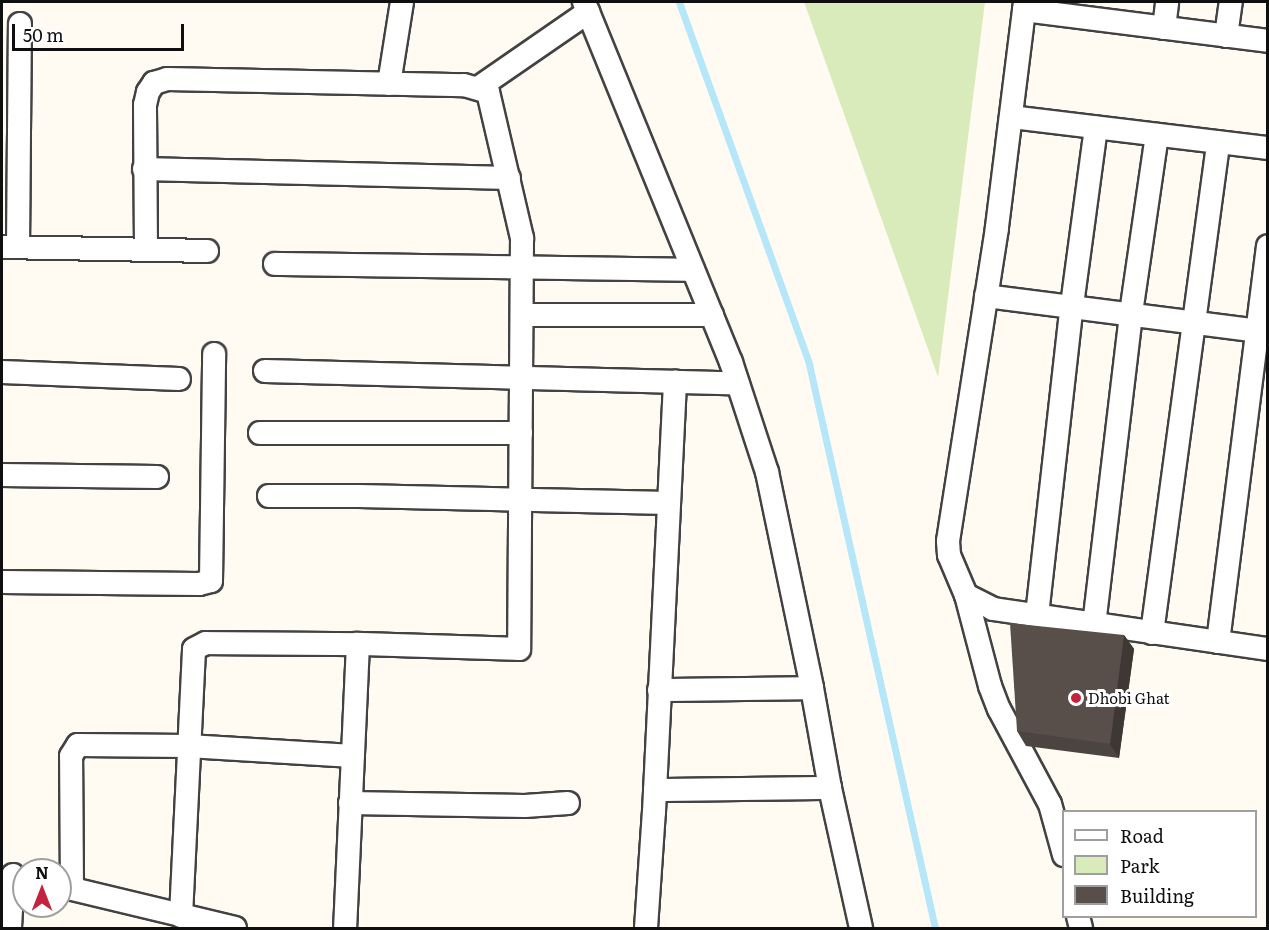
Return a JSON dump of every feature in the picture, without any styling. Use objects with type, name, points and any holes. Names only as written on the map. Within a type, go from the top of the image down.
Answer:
[{"type":"street","points":[[389,84],[402,2]]},
{"type":"street","points":[[1164,28],[1167,2]]},
{"type":"street","points":[[1226,36],[1231,2]]},
{"type":"street","points":[[1062,848],[1050,804],[999,709],[990,686],[966,595],[949,555],[948,541],[986,296],[1024,6],[1106,11],[1164,28],[1268,41]]},
{"type":"street","points":[[478,88],[586,7],[712,315],[738,383],[767,472],[812,688],[830,788],[861,928]]},
{"type":"street","points":[[20,24],[10,247],[207,251]]},
{"type":"street","points":[[146,250],[145,105],[148,92],[154,83],[167,80],[389,84],[478,88],[488,92],[522,237],[519,378],[522,499],[519,649],[358,644],[206,643],[198,646],[194,650],[192,659],[181,916]]},
{"type":"street","points":[[1011,117],[1268,148]]},
{"type":"street","points":[[1037,615],[1072,305],[1096,128]]},
{"type":"street","points":[[1094,625],[1131,314],[1157,135]]},
{"type":"street","points":[[1152,633],[1218,142]]},
{"type":"street","points":[[144,169],[509,178]]},
{"type":"street","points":[[1218,642],[1263,331],[1268,246]]},
{"type":"street","points":[[275,264],[693,270]]},
{"type":"street","points":[[986,296],[1072,305],[1263,331]]},
{"type":"street","points":[[522,315],[712,315]]},
{"type":"street","points":[[2,582],[199,584],[211,581],[214,354]]},
{"type":"street","points":[[265,371],[738,383]]},
{"type":"street","points":[[2,372],[179,379]]},
{"type":"street","points":[[646,928],[656,790],[675,382]]},
{"type":"street","points":[[260,433],[521,433]]},
{"type":"street","points":[[2,476],[157,477]]},
{"type":"street","points":[[269,496],[669,503]]},
{"type":"street","points":[[966,595],[993,609],[1268,649]]},
{"type":"street","points":[[345,928],[358,644]]},
{"type":"street","points":[[659,690],[812,688]]},
{"type":"street","points":[[67,858],[71,756],[74,749],[84,743],[188,746],[353,756]]},
{"type":"street","points":[[656,790],[830,788]]},
{"type":"street","points":[[350,802],[525,806],[568,802]]},
{"type":"street","points":[[72,889],[235,928]]},
{"type":"street","points":[[10,928],[12,893]]},
{"type":"green space","points":[[804,2],[985,2],[938,377]]},
{"type":"building","name":"Dhobi Ghat","points":[[1010,623],[1124,635],[1110,744],[1017,731]]},
{"type":"waterway","points":[[679,2],[809,364],[935,928]]},
{"type":"place","name":"Dhobi Ghat","points":[[1076,698]]}]
